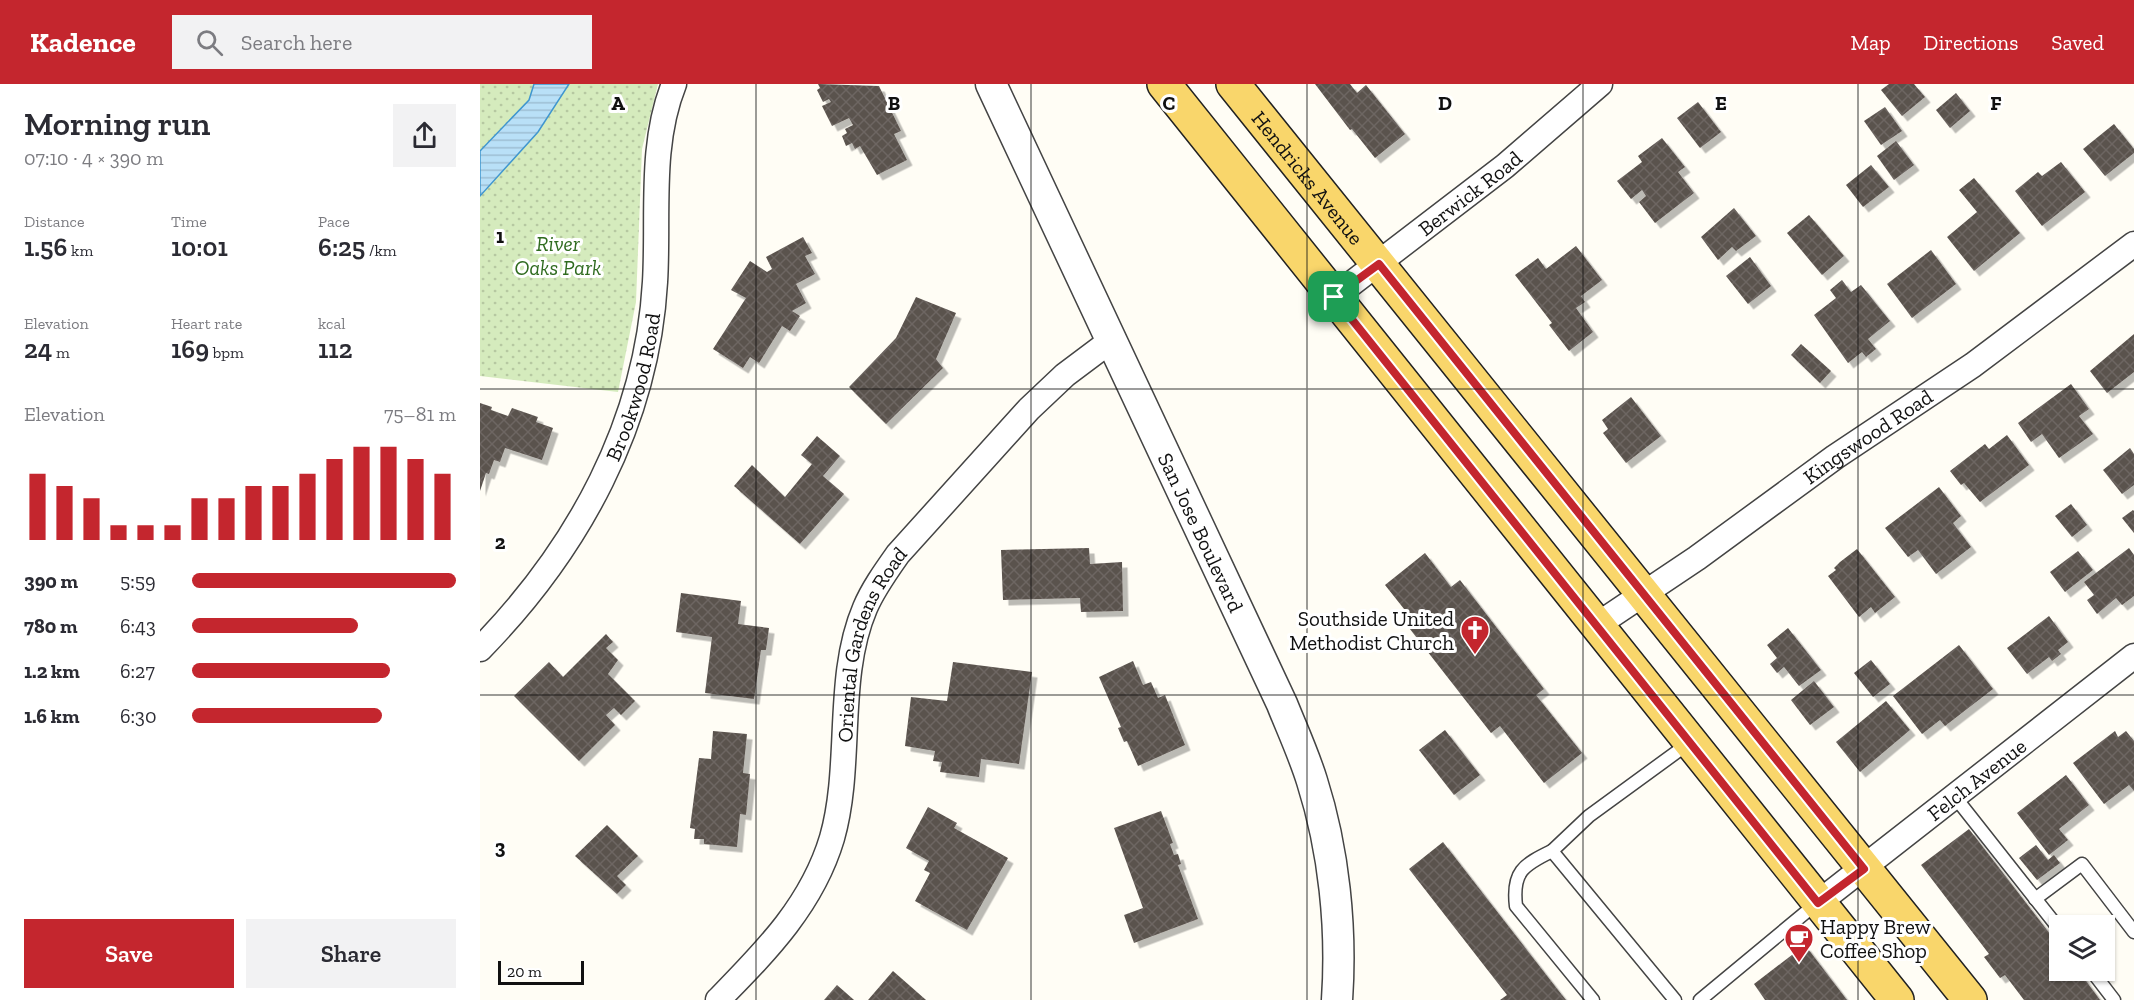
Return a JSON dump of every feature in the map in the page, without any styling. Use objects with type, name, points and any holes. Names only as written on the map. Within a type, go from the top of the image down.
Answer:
[{"type":"main road","points":[[1164,84],[1897,1000]]},
{"type":"main road","name":"Hendricks Avenue","points":[[1233,84],[1970,1000]]},
{"type":"street","name":"Brookwood Road","points":[[480,650],[544,577],[584,516],[619,447],[636,392],[652,326],[659,154],[669,96],[674,84]]},
{"type":"street","name":"San Jose Boulevard","points":[[991,84],[1113,339],[1282,704],[1312,781],[1333,877],[1337,931],[1337,1000]]},
{"type":"street","name":"Berwick Road","points":[[1334,297],[1505,166],[1600,84]]},
{"type":"street","name":"Kingswood Road","points":[[1597,625],[1697,558],[1834,457],[1973,365],[2134,244]]},
{"type":"street","name":"Oriental Gardens Road","points":[[718,1000],[783,932],[818,878],[832,837],[843,775],[851,660],[864,609],[879,580],[898,554],[1029,409],[1065,375],[1113,339]]},
{"type":"street","name":"Felch Avenue","points":[[1818,903],[2134,656]]},
{"type":"lane","points":[[1593,1000],[1516,906],[1514,890],[1518,873],[1529,862],[1552,851],[1589,816],[1690,742]]},
{"type":"lane","points":[[1955,797],[2049,916]]},
{"type":"lane","points":[[1552,851],[1675,1000]]},
{"type":"lane","points":[[2035,899],[2082,864],[2134,932]]},
{"type":"lane","points":[[1700,1000],[1818,903]]},
{"type":"lane","points":[[2099,981],[2114,1000]]},
{"type":"green space","points":[[480,84],[534,84],[529,100],[480,151]]},
{"type":"green space","name":"River Oaks Park","points":[[569,84],[658,84],[642,149],[636,302],[618,392],[480,376],[480,196],[538,132]]},
{"type":"water","points":[[534,84],[569,84],[538,132],[480,196],[480,151],[529,100]]},
{"type":"building","points":[[818,84],[879,86],[901,131],[894,134],[907,160],[877,175],[860,146],[855,149],[852,143],[846,146],[842,136],[847,133],[845,129],[853,125],[849,118],[832,126],[822,106],[831,102],[829,99],[823,102],[817,90],[820,88]]},
{"type":"building","points":[[1315,84],[1350,84],[1357,93],[1366,85],[1405,134],[1375,158]]},
{"type":"building","points":[[1889,84],[1914,84],[1925,97],[1902,116],[1881,90]]},
{"type":"building","points":[[1956,93],[1970,111],[1950,128],[1936,110]]},
{"type":"building","points":[[1698,102],[1721,132],[1700,148],[1677,118]]},
{"type":"building","points":[[1885,107],[1902,131],[1881,145],[1864,121]]},
{"type":"building","points":[[2114,124],[2134,149],[2134,153],[2105,176],[2083,149]]},
{"type":"building","points":[[1662,138],[1685,167],[1678,172],[1694,193],[1655,223],[1639,202],[1646,196],[1642,190],[1631,199],[1617,181],[1642,162],[1638,156]]},
{"type":"building","points":[[1896,141],[1914,165],[1894,180],[1877,156]]},
{"type":"building","points":[[2061,162],[2085,192],[2042,226],[2015,191],[2038,172],[2042,176]]},
{"type":"building","points":[[1871,165],[1889,187],[1863,207],[1846,185]]},
{"type":"building","points":[[1974,178],[2020,233],[1974,271],[1947,237],[1977,212],[1959,190]]},
{"type":"building","points":[[1734,208],[1756,236],[1736,251],[1732,247],[1718,260],[1701,237]]},
{"type":"building","points":[[1809,215],[1844,256],[1822,275],[1787,233]]},
{"type":"building","points":[[803,237],[812,253],[805,256],[815,274],[796,284],[806,303],[792,311],[800,316],[790,331],[782,326],[759,363],[750,357],[743,368],[713,349],[746,298],[731,290],[750,261],[767,272],[772,269],[766,257]]},
{"type":"building","points":[[1576,246],[1602,280],[1581,296],[1585,302],[1576,308],[1593,332],[1569,351],[1549,325],[1552,323],[1515,275],[1538,258],[1546,269]]},
{"type":"building","points":[[1931,250],[1956,284],[1912,318],[1887,284]]},
{"type":"building","points":[[1750,257],[1771,286],[1748,304],[1726,276]]},
{"type":"building","points":[[1842,280],[1851,292],[1861,285],[1890,321],[1868,339],[1876,349],[1866,357],[1862,352],[1848,363],[1814,315],[1836,298],[1830,290]]},
{"type":"building","points":[[916,297],[956,313],[936,359],[943,368],[886,424],[849,387],[896,338]]},
{"type":"building","points":[[2134,334],[2134,372],[2107,393],[2090,371]]},
{"type":"building","points":[[1801,344],[1831,371],[1820,383],[1791,355]]},
{"type":"building","points":[[2071,384],[2089,409],[2079,416],[2093,434],[2059,458],[2042,434],[2031,442],[2018,423]]},
{"type":"building","points":[[1631,397],[1661,436],[1626,463],[1603,433],[1608,429],[1602,420]]},
{"type":"building","points":[[480,403],[508,416],[512,408],[538,417],[536,422],[553,428],[542,460],[505,448],[500,462],[494,460],[489,474],[486,473],[480,491]]},
{"type":"building","points":[[2007,435],[2029,465],[1980,502],[1964,483],[1961,485],[1950,471],[1985,444],[1989,449]]},
{"type":"building","points":[[817,436],[840,456],[823,476],[844,494],[800,544],[734,486],[752,465],[785,497],[812,464],[801,455]]},
{"type":"building","points":[[2130,448],[2134,454],[2134,485],[2122,494],[2103,470]]},
{"type":"building","points":[[1939,487],[1961,516],[1953,523],[1971,547],[1936,574],[1918,550],[1908,557],[1885,528]]},
{"type":"building","points":[[2071,504],[2087,525],[2072,537],[2055,516]]},
{"type":"building","points":[[2134,511],[2134,533],[2122,518]]},
{"type":"building","points":[[1089,548],[1090,564],[1122,562],[1123,611],[1081,612],[1080,598],[1003,600],[1001,550]]},
{"type":"building","points":[[2129,548],[2134,555],[2134,596],[2122,605],[2116,598],[2097,614],[2087,600],[2094,595],[2084,582]]},
{"type":"building","points":[[1857,549],[1895,597],[1875,613],[1871,607],[1859,617],[1828,576],[1836,570],[1834,568],[1840,562]]},
{"type":"building","points":[[2078,551],[2093,570],[2065,592],[2050,572]]},
{"type":"building","name":"Southside United Methodist Church","points":[[1425,553],[1451,587],[1460,580],[1544,689],[1536,695],[1582,753],[1544,783],[1500,726],[1491,733],[1406,624],[1412,619],[1385,585]]},
{"type":"building","points":[[681,593],[741,601],[738,624],[769,628],[766,650],[761,650],[754,699],[705,693],[712,637],[676,632]]},
{"type":"building","points":[[2049,616],[2068,642],[2058,650],[2061,654],[2052,661],[2049,657],[2027,674],[2007,648]]},
{"type":"building","points":[[1788,628],[1821,670],[1799,686],[1784,667],[1777,673],[1770,664],[1777,658],[1767,645]]},
{"type":"building","points":[[606,634],[613,642],[606,648],[618,660],[608,674],[635,701],[621,715],[614,708],[606,715],[615,725],[579,761],[514,696],[549,662],[563,677]]},
{"type":"building","points":[[1959,645],[1993,689],[1945,726],[1940,720],[1922,734],[1893,696]]},
{"type":"building","points":[[1871,660],[1890,684],[1873,697],[1854,673]]},
{"type":"building","points":[[1133,661],[1143,685],[1151,682],[1158,698],[1165,695],[1185,745],[1138,766],[1127,741],[1124,742],[1118,728],[1121,727],[1099,677]]},
{"type":"building","points":[[953,662],[1032,672],[1019,764],[981,759],[979,777],[940,772],[942,762],[933,761],[935,751],[905,746],[911,697],[947,701]]},
{"type":"building","points":[[1814,681],[1834,707],[1810,725],[1791,700]]},
{"type":"building","points":[[1886,701],[1910,730],[1860,772],[1836,742]]},
{"type":"building","points":[[1445,730],[1480,775],[1454,795],[1419,750]]},
{"type":"building","points":[[713,731],[747,734],[743,773],[750,774],[746,815],[740,814],[737,847],[704,844],[704,839],[694,839],[695,829],[690,828],[699,758],[711,759]]},
{"type":"building","points":[[2115,731],[2118,737],[2126,731],[2134,741],[2134,791],[2129,785],[2104,804],[2073,763]]},
{"type":"building","points":[[2066,775],[2089,805],[2059,829],[2068,840],[2049,855],[2017,813]]},
{"type":"building","points":[[928,807],[957,823],[954,828],[1008,858],[967,930],[915,901],[930,873],[924,870],[929,861],[906,848]]},
{"type":"building","points":[[1161,811],[1173,843],[1170,844],[1174,855],[1178,854],[1181,864],[1178,865],[1198,919],[1134,943],[1124,915],[1143,908],[1114,828]]},
{"type":"building","points":[[607,825],[638,856],[617,876],[626,885],[617,894],[575,856]]},
{"type":"building","points":[[1969,829],[2049,933],[2049,981],[2086,981],[2100,1000],[2024,1000],[2005,975],[2000,978],[1984,957],[1989,954],[1921,865]]},
{"type":"building","points":[[1443,842],[1566,1000],[1500,1000],[1507,995],[1409,869]]},
{"type":"building","points":[[2036,845],[2048,860],[2054,855],[2060,863],[2037,880],[2019,858]]},
{"type":"building","name":"Happy Brew Coffee Shop","points":[[1805,945],[1847,1000],[1765,1000],[1754,984]]},
{"type":"building","points":[[893,971],[926,1000],[868,1000]]},
{"type":"building","points":[[837,985],[854,1000],[824,1000]]},
{"type":"place","name":"Southside United Methodist Church","points":[[1475,656]]},
{"type":"place","name":"Happy Brew Coffee Shop","points":[[1799,964]]},
{"type":"route","points":[[1379,264],[1864,869],[1818,903],[1334,297],[1379,264]]}]
